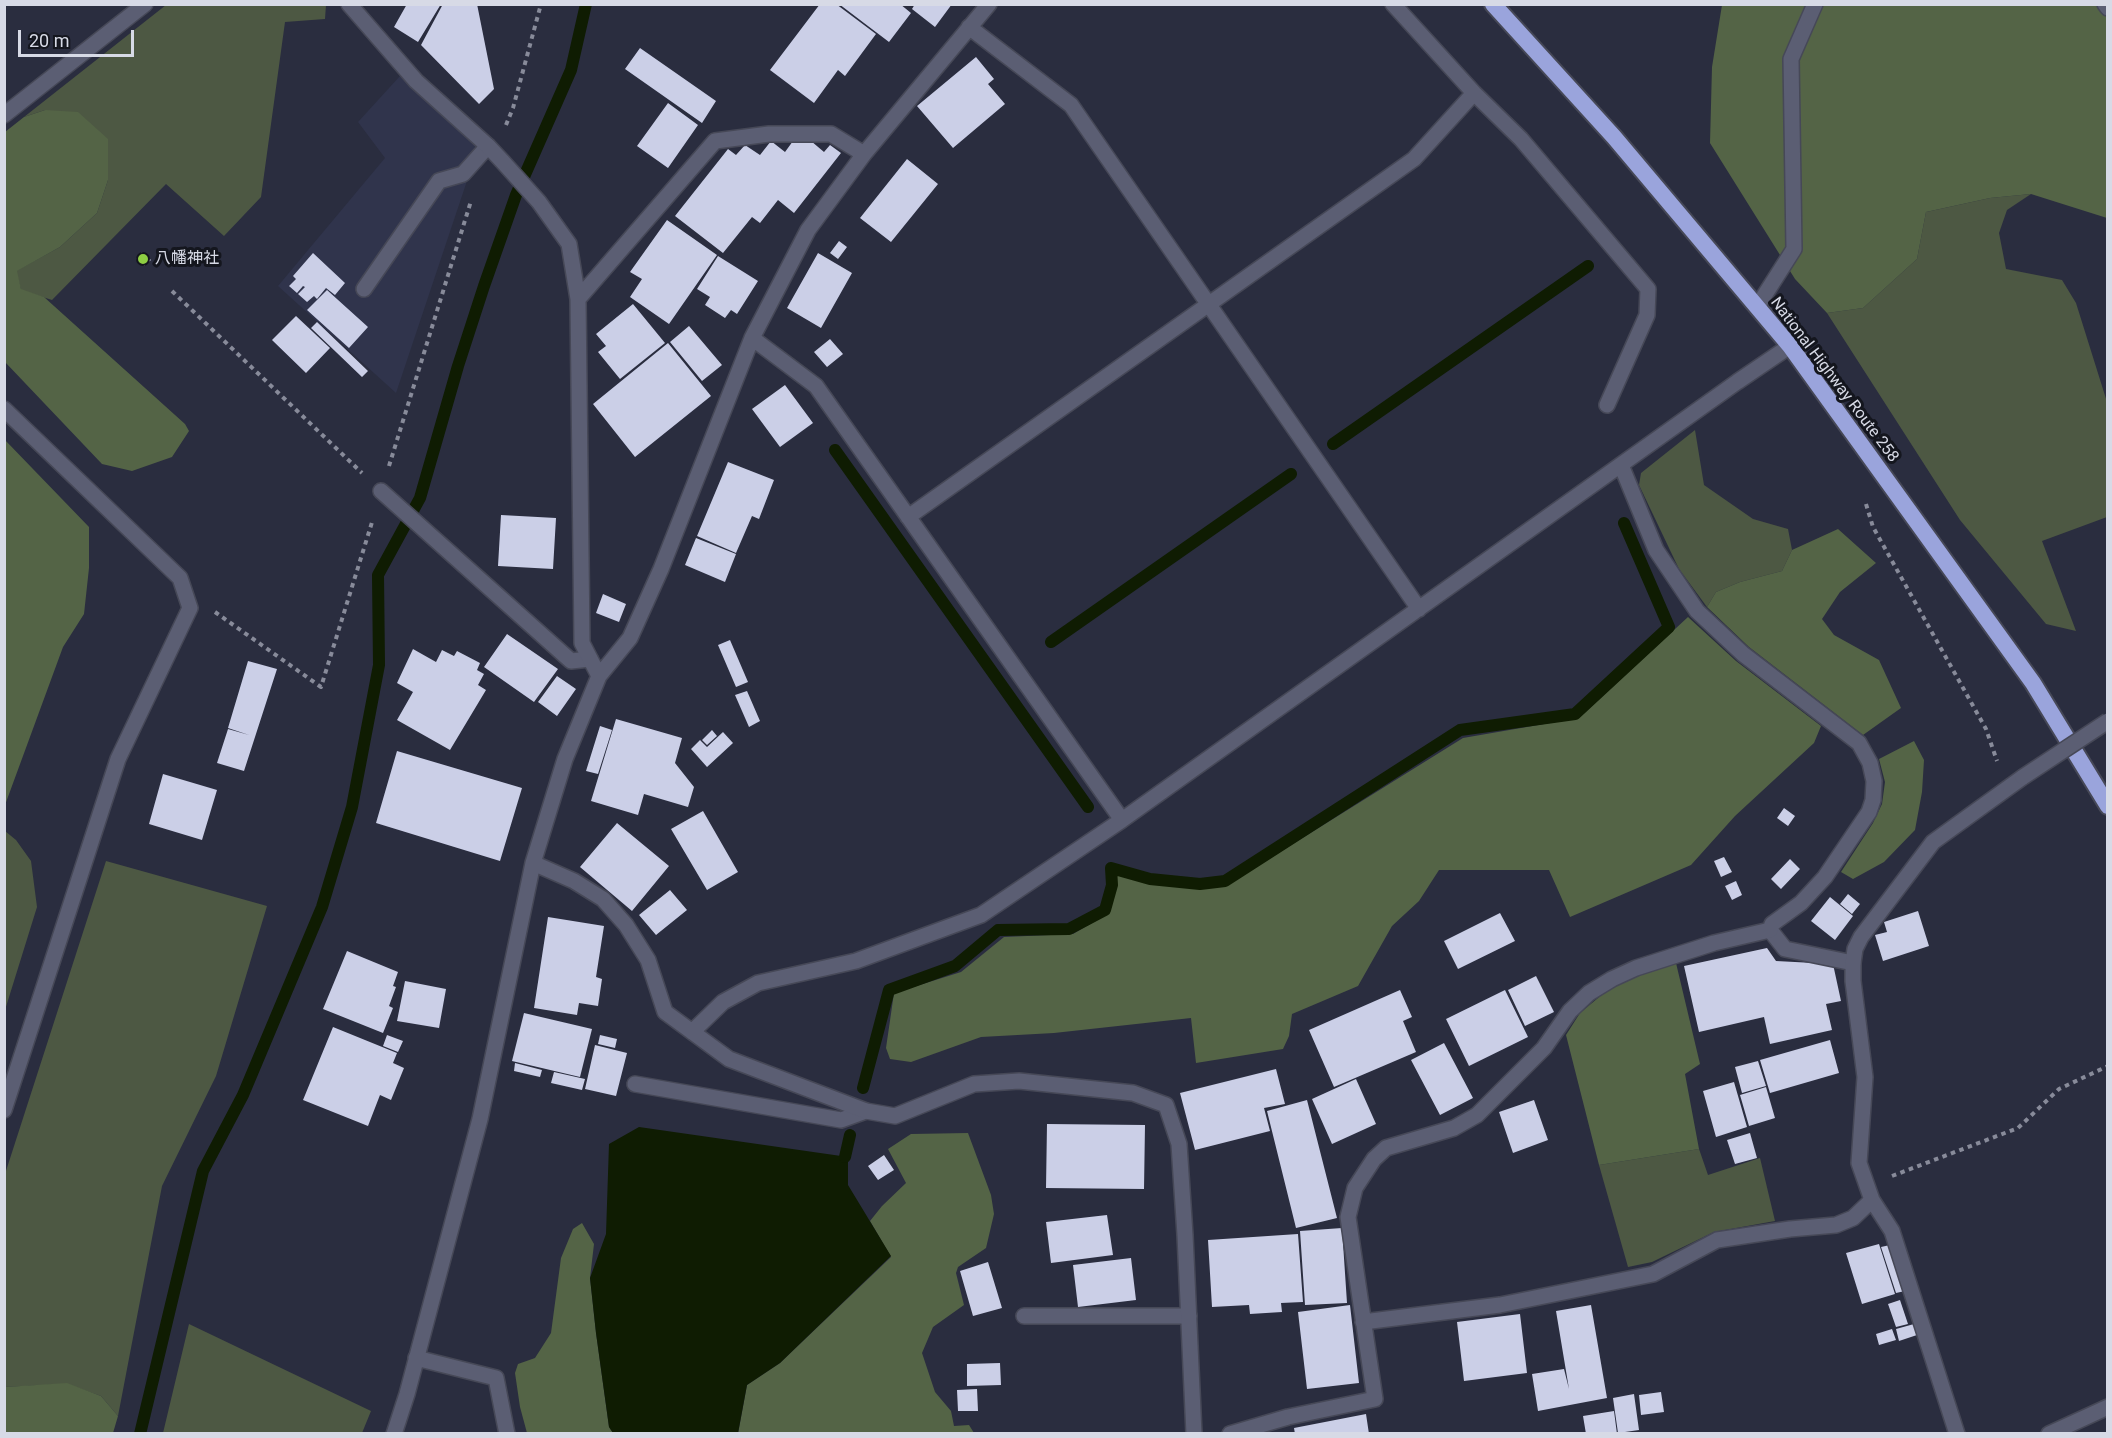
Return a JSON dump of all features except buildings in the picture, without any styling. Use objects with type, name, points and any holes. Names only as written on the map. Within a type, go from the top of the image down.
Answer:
[{"type":"highway","name":"National Highway Route 258","points":[[1493,4],[1614,137],[1790,346],[2033,683],[2108,806]]},
{"type":"street","points":[[4,115],[145,4]]},
{"type":"street","points":[[349,4],[416,81],[503,162],[539,202],[569,244],[578,299],[582,644],[599,676]]},
{"type":"street","points":[[394,1434],[407,1394],[480,1119],[533,863],[564,759],[599,676],[630,638],[661,569],[752,338],[808,230],[864,154],[989,4]]},
{"type":"street","points":[[1393,4],[1474,93],[1521,139],[1648,289],[1647,315],[1607,405]]},
{"type":"street","points":[[1756,307],[1794,249],[1791,59],[1815,4]]},
{"type":"street","points":[[969,27],[1071,105],[1419,609]]},
{"type":"street","points":[[908,517],[1414,159],[1474,93]]},
{"type":"street","points":[[578,299],[715,141],[769,134],[831,134],[864,154]]},
{"type":"street","points":[[364,289],[439,181],[463,174],[488,146]]},
{"type":"street","points":[[752,338],[816,386],[1122,820]]},
{"type":"street","points":[[692,1032],[723,1002],[758,983],[855,961],[981,915],[1122,820],[1790,346]]},
{"type":"street","points":[[4,409],[180,578],[190,608],[118,759],[4,1110]]},
{"type":"street","points":[[1621,465],[1656,550],[1697,611],[1743,654],[1859,743],[1870,763],[1874,781],[1874,800],[1869,812],[1825,878],[1801,903],[1772,924],[1770,930]]},
{"type":"street","points":[[387,496],[571,661],[590,659]]},
{"type":"street","points":[[1958,1434],[1892,1231],[1870,1192],[1859,1163],[1865,1077],[1853,963],[1861,937],[1933,842],[2023,777],[2108,721]]},
{"type":"street","points":[[533,863],[573,881],[603,899],[626,925],[648,960],[665,1012],[729,1059],[866,1111],[895,1116],[974,1084],[1019,1081],[1133,1093],[1166,1105],[1179,1144],[1194,1434]]},
{"type":"street","points":[[1770,930],[1785,949],[1853,963]]},
{"type":"street","points":[[1230,1434],[1288,1417],[1375,1399],[1348,1216],[1355,1188],[1374,1159],[1386,1148],[1454,1128],[1477,1115],[1544,1048],[1570,1011],[1589,993],[1612,979],[1636,968],[1714,943],[1770,930]]},
{"type":"street","points":[[635,1084],[841,1120],[866,1111]]},
{"type":"street","points":[[1363,1322],[1500,1305],[1653,1274],[1717,1240],[1836,1225],[1853,1218],[1870,1192]]},
{"type":"street","points":[[1024,1316],[1189,1316]]},
{"type":"street","points":[[416,1358],[496,1378],[507,1434]]},
{"type":"street","points":[[2049,1434],[2108,1407]]},
{"type":"path","points":[[488,146],[505,127],[513,108],[541,4]]},
{"type":"path","points":[[190,608],[215,612],[321,687],[387,496],[475,191]]},
{"type":"path","points":[[172,291],[387,496]]},
{"type":"path","points":[[1886,479],[1866,501],[1874,527],[1986,729],[1995,750],[2003,791]]},
{"type":"path","points":[[1870,1192],[2018,1128],[2059,1089],[2108,1066]]},
{"type":"shaded area","points":[[166,5],[326,5],[325,19],[285,22],[261,197],[224,236],[166,184],[52,300],[21,290],[16,271],[60,247],[97,213],[108,180],[45,110],[24,117]]},
{"type":"shaded area","points":[[1722,5],[2107,5],[2107,218],[2031,194],[1990,198],[1926,212],[1917,259],[1863,308],[1827,313],[1795,279],[1710,143],[1712,67]]},
{"type":"shaded area","points":[[400,76],[475,146],[472,166],[396,393],[278,286],[385,158],[358,122]]},
{"type":"shaded area","points":[[45,110],[78,112],[108,139],[108,180],[97,213],[60,247],[17,271],[21,289],[44,297],[185,424],[189,431],[172,457],[132,471],[102,464],[5,362],[5,132],[24,117]]},
{"type":"shaded area","points":[[2031,194],[2007,210],[1999,233],[2006,269],[2062,280],[2076,303],[2107,402],[2107,517],[2042,541],[2076,631],[2046,624],[1960,520],[1827,313],[1863,308],[1917,259],[1926,212],[1990,198]]},
{"type":"shaded area","points":[[1695,430],[1704,485],[1753,519],[1788,529],[1792,550],[1782,571],[1740,582],[1716,592],[1707,607],[1679,569],[1639,485],[1641,473]]},
{"type":"shaded area","points":[[5,440],[89,527],[89,568],[84,614],[63,647],[5,805]]},
{"type":"shaded area","points":[[1838,529],[1876,563],[1840,592],[1822,619],[1834,635],[1879,660],[1901,708],[1863,735],[1749,647],[1707,607],[1716,592],[1740,582],[1782,571],[1792,550]]},
{"type":"shaded area","points":[[1688,617],[1736,661],[1821,726],[1814,743],[1735,816],[1691,865],[1570,917],[1549,870],[1439,870],[1419,901],[1392,926],[1358,986],[1292,1014],[1289,1036],[1283,1049],[1196,1063],[1191,1018],[1054,1033],[981,1037],[911,1062],[890,1059],[886,1048],[894,993],[961,972],[1004,937],[1073,934],[1109,913],[1116,889],[1117,874],[1149,884],[1203,888],[1227,885],[1463,738],[1579,718]]},
{"type":"shaded area","points":[[1914,741],[1924,760],[1922,792],[1915,830],[1884,862],[1853,879],[1841,872],[1873,823],[1882,804],[1885,782],[1879,759]]},
{"type":"shaded area","points":[[5,831],[16,840],[31,861],[37,907],[5,1010]]},
{"type":"shaded area","points":[[106,861],[267,906],[216,1076],[162,1186],[118,1416],[101,1396],[67,1384],[5,1387],[5,1174]]},
{"type":"shaded area","points":[[1676,963],[1700,1064],[1685,1074],[1699,1149],[1599,1165],[1566,1035],[1580,1013],[1604,993],[1636,975]]},
{"type":"shaded area","points":[[639,1127],[848,1157],[848,1185],[891,1256],[780,1363],[747,1385],[738,1433],[613,1433],[609,1427],[590,1278],[606,1234],[609,1144]]},
{"type":"shaded area","points":[[968,1133],[991,1195],[994,1214],[986,1248],[958,1267],[956,1273],[964,1305],[933,1327],[922,1353],[935,1392],[951,1411],[954,1426],[969,1425],[974,1433],[738,1434],[747,1385],[780,1363],[891,1257],[870,1221],[906,1183],[888,1149],[911,1134]]},
{"type":"shaded area","points":[[1699,1149],[1708,1175],[1760,1158],[1775,1221],[1714,1232],[1652,1262],[1628,1267],[1599,1165]]},
{"type":"shaded area","points":[[582,1223],[594,1244],[590,1278],[609,1427],[613,1433],[527,1433],[515,1373],[518,1364],[535,1358],[551,1333],[561,1258],[573,1229]]},
{"type":"shaded area","points":[[189,1324],[371,1411],[362,1433],[163,1433]]},
{"type":"shaded area","points":[[67,1383],[101,1396],[118,1416],[113,1433],[5,1433],[5,1387]]},
{"type":"waterway","points":[[140,1434],[203,1171],[243,1095],[322,907],[352,807],[379,665],[378,575],[420,498],[484,286],[516,195],[571,70],[586,4]]},
{"type":"waterway","points":[[1333,444],[1588,266]]},
{"type":"waterway","points":[[835,450],[1088,807]]},
{"type":"waterway","points":[[1051,642],[1291,474]]},
{"type":"waterway","points":[[863,1088],[889,990],[955,966],[998,930],[1069,929],[1105,910],[1112,885],[1111,868],[1150,879],[1200,884],[1225,881],[1460,730],[1575,714],[1669,627],[1624,523]]},
{"type":"waterway","points":[[845,1157],[850,1135]]},
{"type":"place","name":"八幡神社","points":[[143,259]]}]
